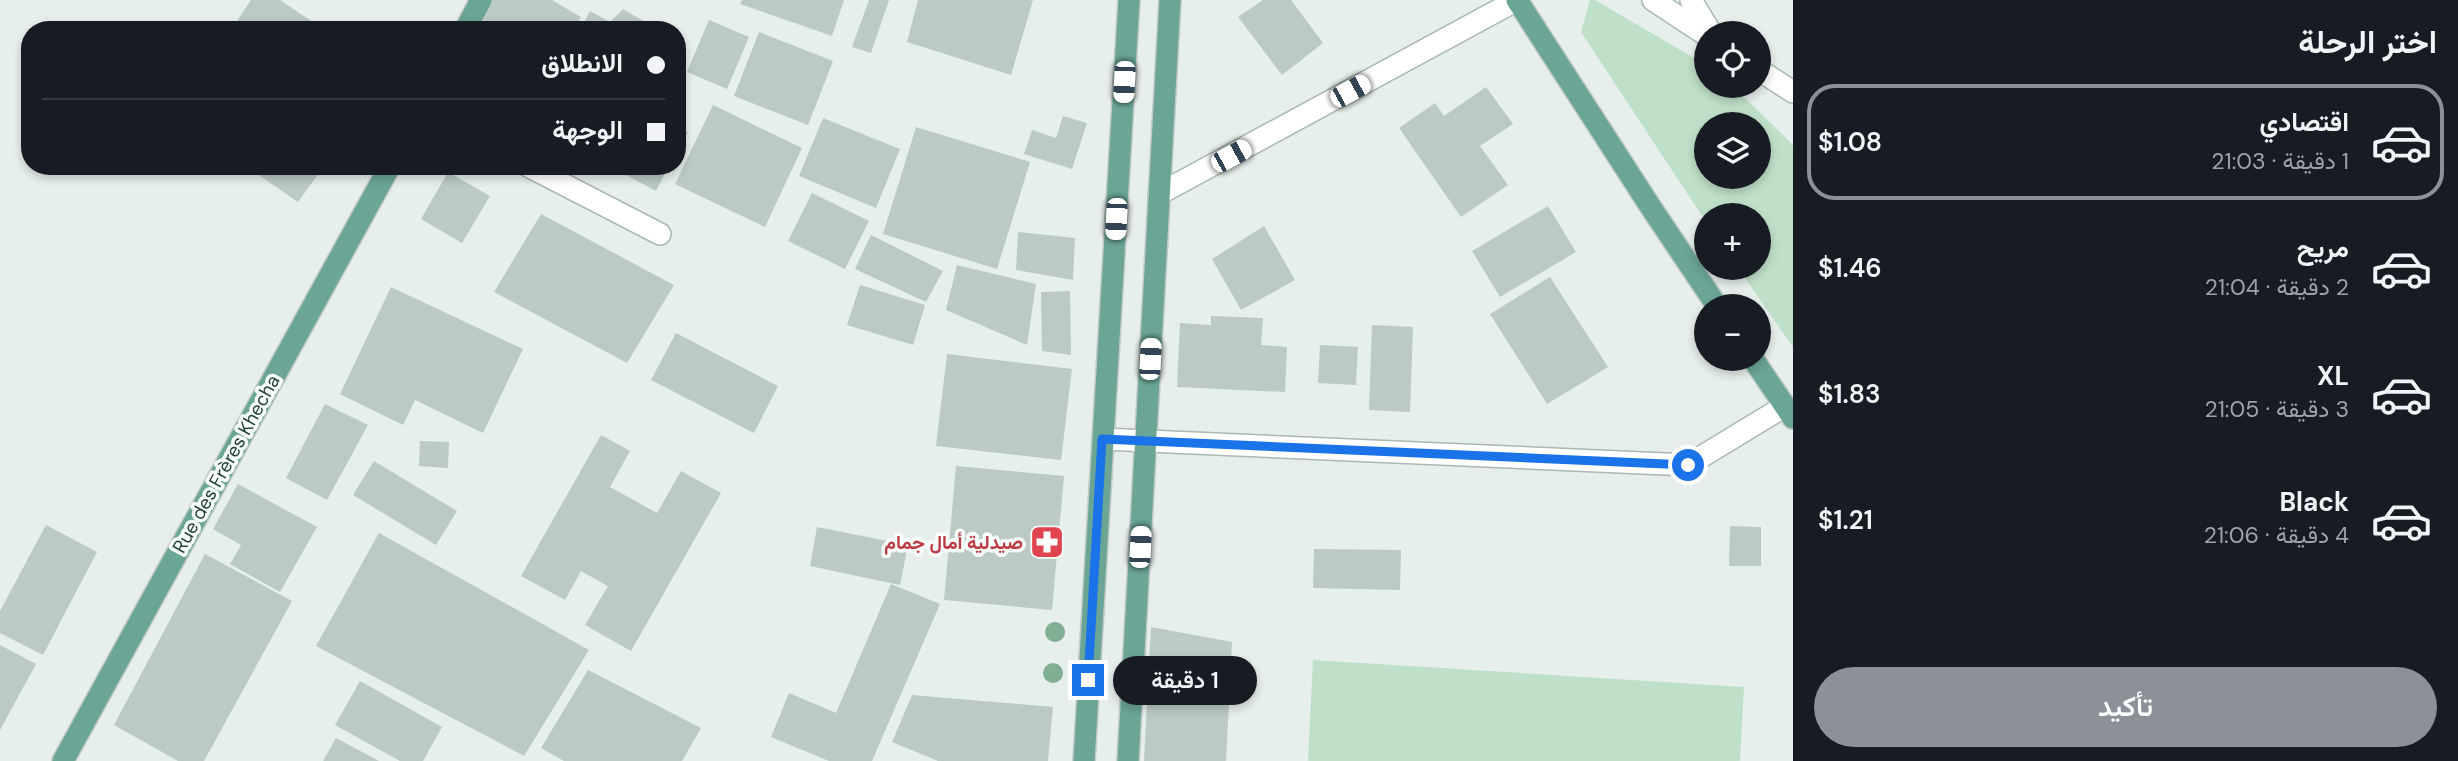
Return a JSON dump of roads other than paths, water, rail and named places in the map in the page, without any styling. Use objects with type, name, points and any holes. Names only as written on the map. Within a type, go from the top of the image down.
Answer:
[{"type":"main road","points":[[470,21],[481,0]]},
{"type":"main road","points":[[1083,761],[1129,0]]},
{"type":"main road","points":[[1128,761],[1170,0]]},
{"type":"main road","points":[[1517,0],[1709,294]]},
{"type":"main road","name":"Rue des Frères Khecha","points":[[63,761],[385,175]]},
{"type":"main road","points":[[1761,371],[1789,412]]},
{"type":"street","points":[[1159,194],[1517,0]]},
{"type":"street","points":[[1653,0],[1694,25]]},
{"type":"street","points":[[1691,0],[1702,21]]},
{"type":"street","points":[[1771,78],[1793,92]]},
{"type":"street","points":[[545,175],[660,234]]},
{"type":"street","points":[[1102,439],[1688,465],[1789,412]]},
{"type":"place","name":"صيدلية أمال جمام","points":[[1047,542]]}]
